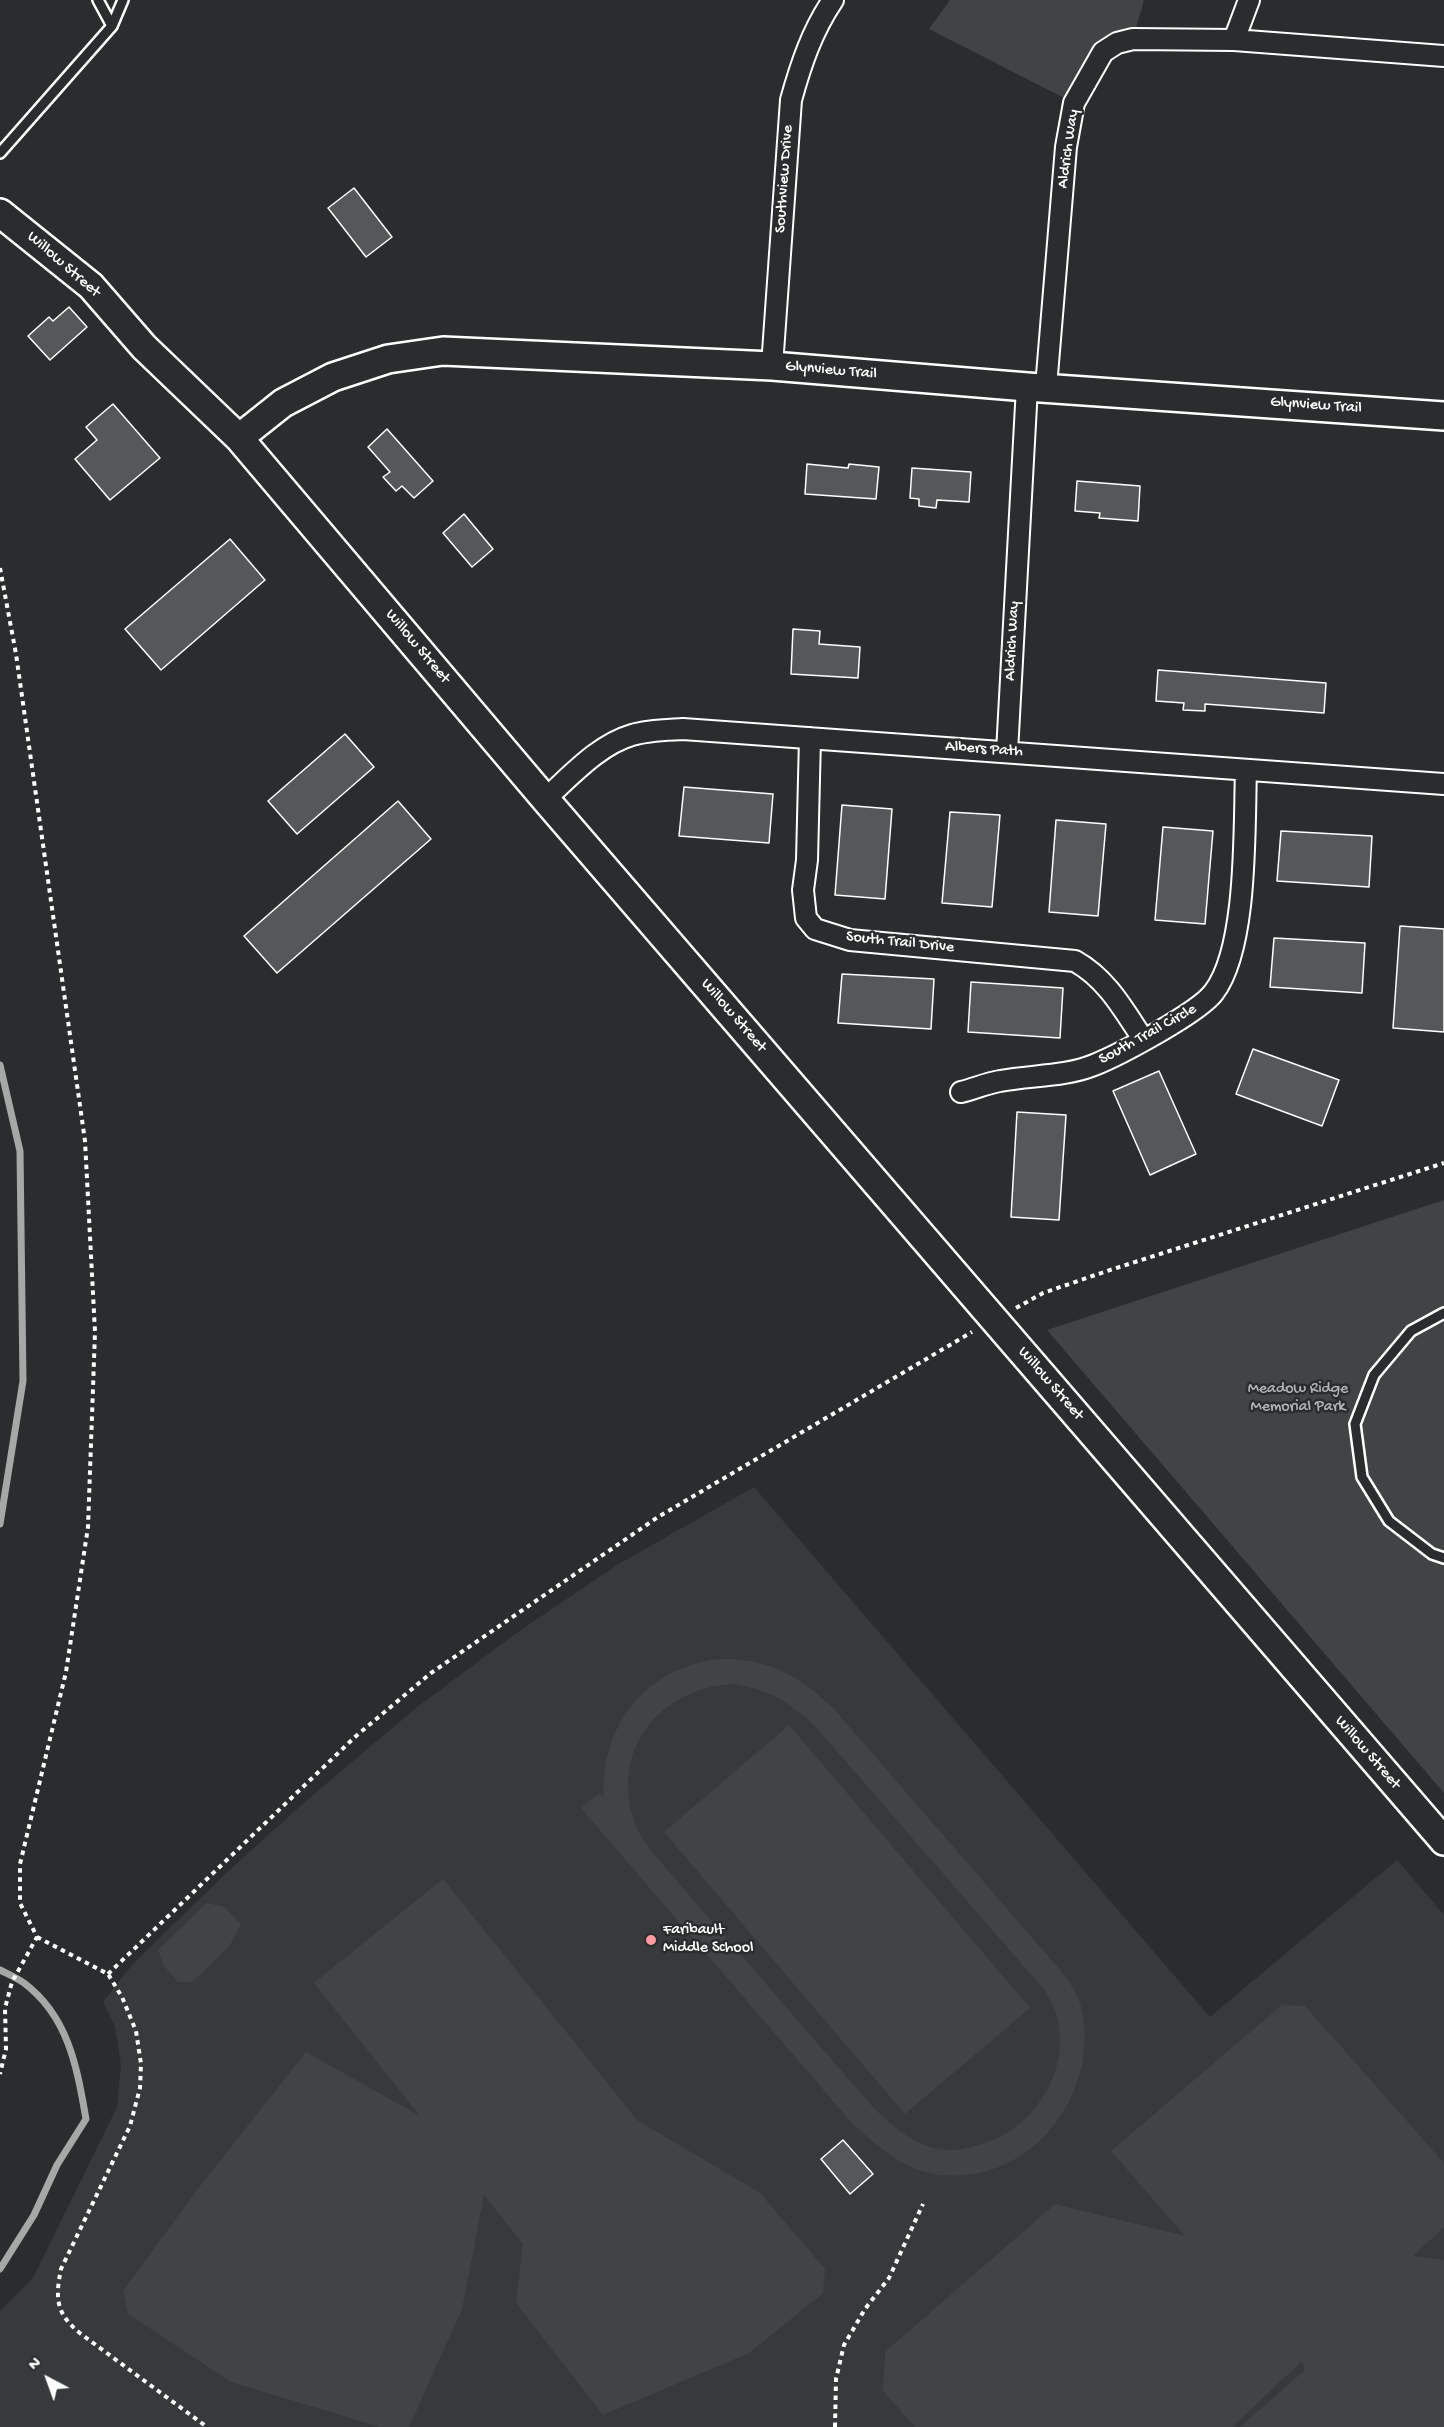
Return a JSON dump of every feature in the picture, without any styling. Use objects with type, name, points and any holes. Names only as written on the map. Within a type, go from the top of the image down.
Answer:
[{"type":"street","name":"Southview Drive","points":[[772,366],[791,100],[803,57],[832,0]]},
{"type":"street","points":[[1234,40],[1249,0]]},
{"type":"street","name":"Aldrich Way","points":[[1007,752],[1037,387],[1066,147],[1074,103],[1103,52],[1117,43],[1133,39],[1234,40],[1444,56]]},
{"type":"street","name":"Willow Street","points":[[0,213],[91,286],[144,347],[239,438],[545,799],[1444,1841]]},
{"type":"street","name":"Glynview Trail","points":[[239,438],[283,404],[333,377],[388,359],[443,351],[772,366],[1444,416]]},
{"type":"street","name":"Albers Path","points":[[545,799],[606,747],[631,735],[656,730],[683,729],[1444,784]]},
{"type":"street","name":"South Trail Drive","points":[[810,738],[807,860],[803,890],[806,918],[815,929],[850,940],[1075,961],[1091,970],[1103,981],[1143,1039]]},
{"type":"street","name":"South Trail Circle","points":[[961,1092],[999,1081],[1052,1076],[1094,1065],[1199,1008],[1214,993],[1230,961],[1242,887],[1246,770]]},
{"type":"lane","points":[[98,0],[112,26]]},
{"type":"lane","points":[[0,153],[112,26],[123,0]]},
{"type":"lane","points":[[1444,1313],[1411,1331],[1374,1375],[1355,1424],[1362,1477],[1389,1521],[1432,1554],[1444,1558]]},
{"type":"path","points":[[0,568],[15,654],[85,1141],[95,1332],[88,1527],[66,1672],[20,1864],[20,1903],[37,1937],[108,1974],[122,1997],[136,2031],[141,2064],[140,2088],[130,2126],[61,2269],[57,2290],[59,2307],[66,2322],[207,2427]]},
{"type":"path","points":[[108,1974],[356,1736],[430,1673],[658,1517],[994,1319],[1054,1289],[1444,1163]]},
{"type":"path","points":[[0,2074],[6,2049],[5,2008],[12,1982],[37,1937]]},
{"type":"path","points":[[835,2427],[836,2379],[844,2345],[865,2309],[889,2278],[923,2204]]},
{"type":"shaded area","name":"Faribault Middle School","points":[[754,1487],[1210,2017],[1397,1860],[1444,1915],[1444,2427],[0,2427],[0,2311],[33,2278],[117,2107],[121,2066],[115,2026],[103,2002],[132,1965],[224,1875],[307,1800],[416,1708],[515,1634],[617,1565]]},
{"type":"green space","points":[[950,0],[1144,0],[1133,39],[1117,43],[1074,103],[929,29]]},
{"type":"green space","name":"Meadow Ridge Memorial Park","points":[[1444,1200],[1444,1793],[1047,1330]]},
{"type":"green space","points":[[731,1659],[765,1665],[788,1674],[810,1688],[833,1708],[1067,1978],[1075,1992],[1081,2007],[1085,2040],[1080,2072],[1069,2102],[1051,2129],[1028,2151],[1000,2167],[969,2175],[935,2174],[911,2167],[869,2139],[851,2122],[581,1808],[599,1793],[604,1799],[604,1774],[609,1751],[628,1710],[643,1693],[661,1679],[682,1668],[709,1660]],"holes":[[[733,1684],[778,1698],[815,1726],[1046,1992],[1055,2010],[1060,2033],[1055,2072],[1047,2091],[1036,2107],[1006,2134],[976,2146],[944,2150],[918,2142],[892,2125],[870,2104],[658,1859],[641,1836],[634,1821],[628,1794],[629,1769],[636,1747],[648,1727],[664,1710],[684,1697],[707,1688]]]},
{"type":"green space","points":[[789,1725],[1030,2008],[905,2114],[664,1832]]},
{"type":"green space","points":[[443,1879],[637,2120],[760,2193],[825,2269],[823,2293],[749,2353],[603,2415],[516,2303],[523,2244],[484,2195],[462,2309],[409,2427],[380,2427],[231,2382],[128,2314],[123,2291],[197,2190],[306,2052],[420,2116],[314,1983]]},
{"type":"green space","points":[[207,1903],[224,1907],[241,1924],[230,1945],[192,1982],[178,1982],[164,1966],[158,1950]]},
{"type":"green space","points":[[1282,2005],[1305,2006],[1444,2163],[1444,2227],[1413,2256],[1444,2260],[1444,2427],[1240,2427],[1305,2370],[1302,2361],[1232,2427],[915,2427],[883,2391],[885,2352],[1055,2204],[1185,2236],[1111,2151]]},
{"type":"building","points":[[354,188],[392,237],[366,257],[328,208]]},
{"type":"building","points":[[69,307],[87,327],[50,360],[28,336],[49,317],[53,321]]},
{"type":"building","points":[[113,404],[160,458],[110,500],[75,459],[97,440],[86,427]]},
{"type":"building","points":[[387,429],[433,481],[414,498],[402,486],[396,491],[383,477],[390,472],[368,447]]},
{"type":"building","points":[[807,464],[848,468],[849,464],[879,467],[876,499],[805,494]]},
{"type":"building","points":[[912,468],[971,472],[969,502],[937,500],[936,508],[919,506],[919,499],[910,498]]},
{"type":"building","points":[[1077,481],[1140,486],[1138,521],[1099,518],[1100,513],[1075,511]]},
{"type":"building","points":[[464,514],[493,549],[472,567],[443,533]]},
{"type":"building","points":[[230,539],[265,580],[161,670],[125,629]]},
{"type":"building","points":[[793,629],[820,631],[819,644],[860,647],[858,678],[791,674]]},
{"type":"building","points":[[1158,670],[1326,683],[1324,713],[1205,704],[1205,711],[1183,710],[1184,703],[1156,701]]},
{"type":"building","points":[[345,734],[374,767],[297,834],[268,801]]},
{"type":"building","points":[[684,787],[773,794],[769,843],[679,836]]},
{"type":"building","points":[[398,801],[431,839],[277,973],[244,936]]},
{"type":"building","points":[[842,805],[892,809],[885,899],[835,895]]},
{"type":"building","points":[[950,812],[1000,815],[992,907],[942,903]]},
{"type":"building","points":[[1056,820],[1106,824],[1098,916],[1049,912]]},
{"type":"building","points":[[1163,827],[1213,831],[1205,924],[1155,920]]},
{"type":"building","points":[[1281,831],[1372,836],[1369,887],[1277,881]]},
{"type":"building","points":[[1400,926],[1444,929],[1444,1032],[1393,1028]]},
{"type":"building","points":[[1274,938],[1365,943],[1362,993],[1270,987]]},
{"type":"building","points":[[842,974],[934,979],[931,1029],[838,1023]]},
{"type":"building","points":[[971,982],[1063,988],[1060,1038],[968,1032]]},
{"type":"building","points":[[1253,1049],[1339,1080],[1322,1126],[1236,1094]]},
{"type":"building","points":[[1159,1071],[1196,1154],[1150,1175],[1113,1091]]},
{"type":"building","points":[[1017,1112],[1066,1115],[1059,1220],[1011,1217]]},
{"type":"building","points":[[843,2140],[873,2174],[850,2194],[821,2159]]},
{"type":"waterway","points":[[0,1065],[20,1151],[23,1381],[0,1524]]},
{"type":"waterway","points":[[0,1970],[24,1983],[39,1997],[61,2028],[79,2081],[86,2119],[57,2165],[34,2215],[0,2269]]},
{"type":"place","name":"Faribault Middle School","points":[[651,1940]]}]
